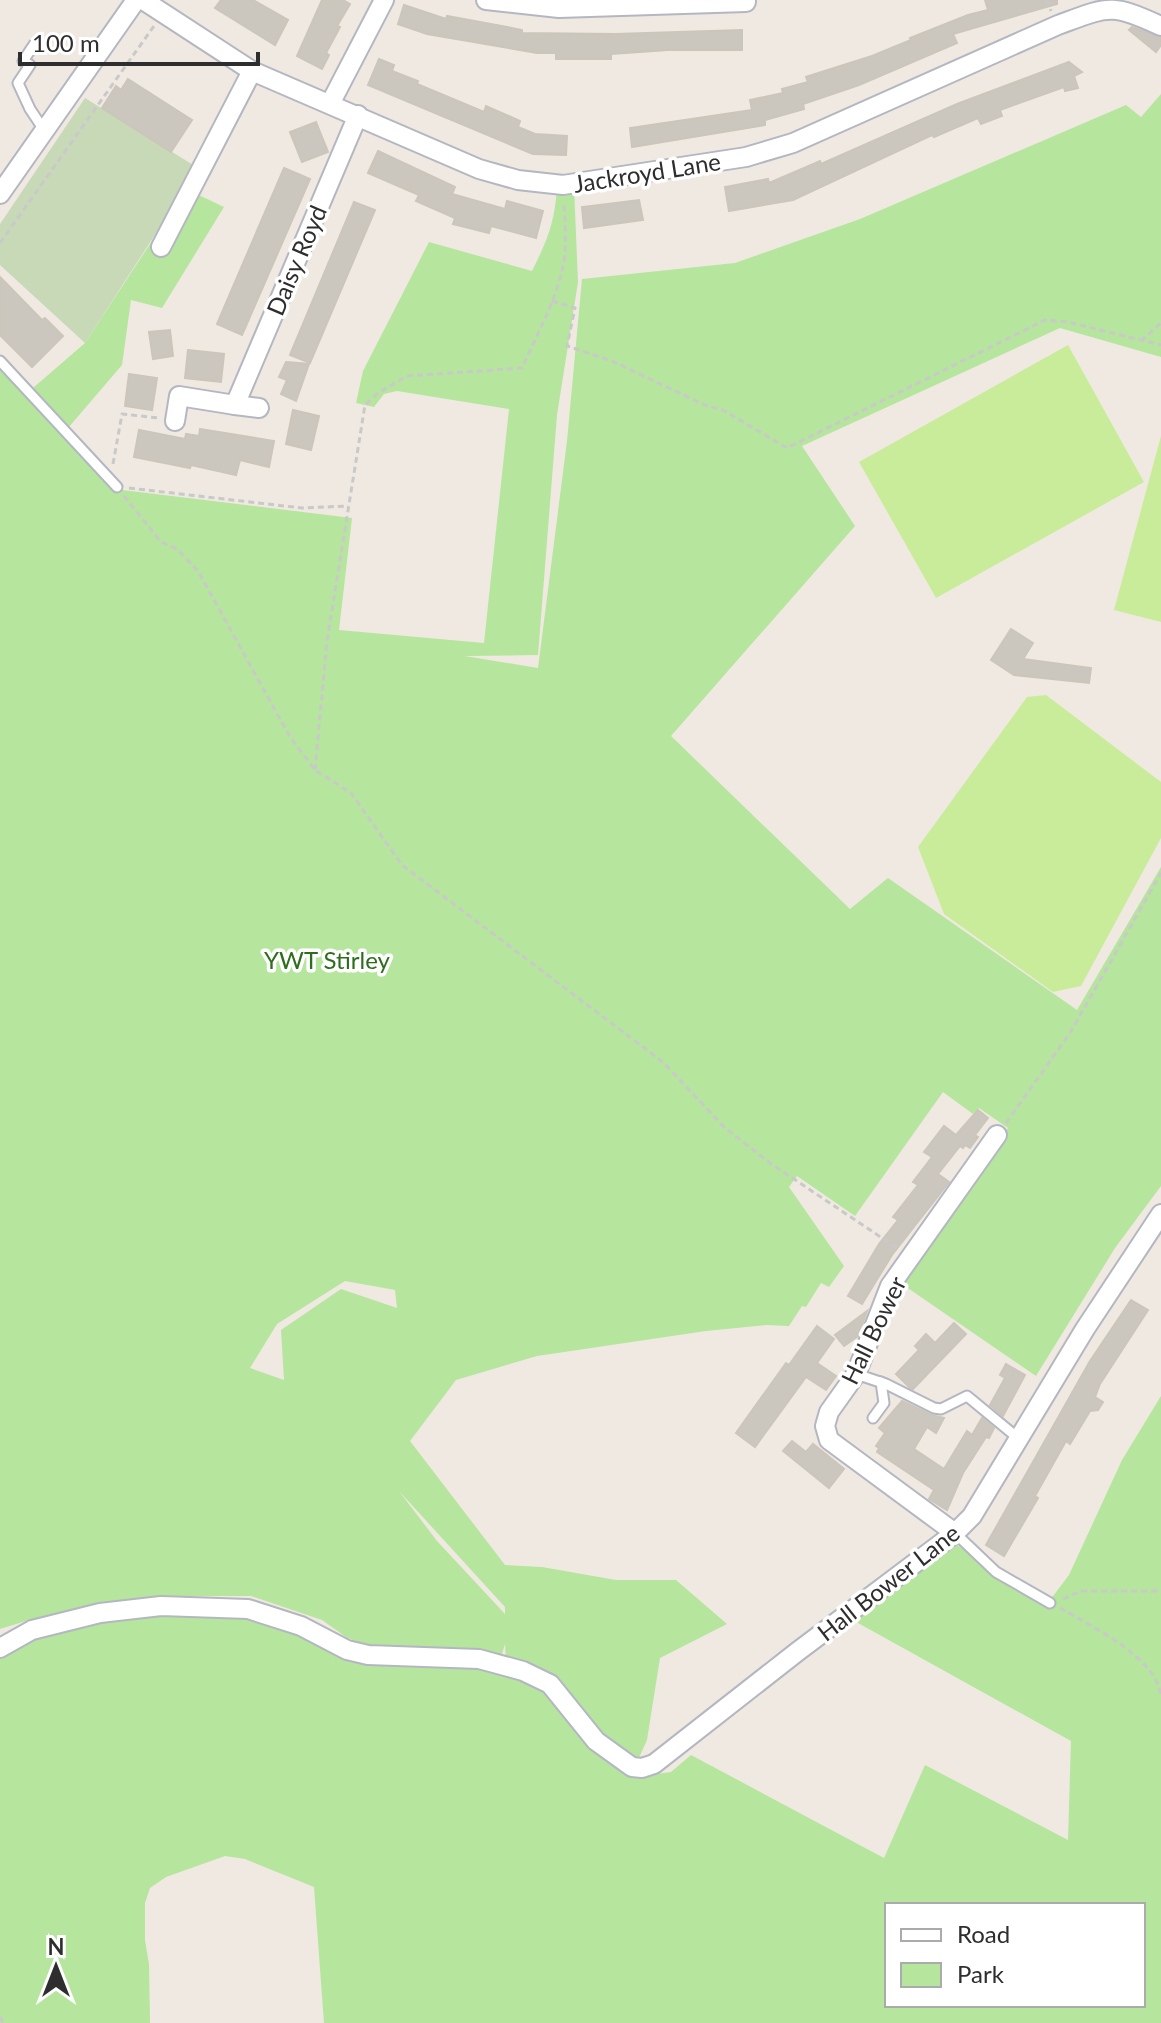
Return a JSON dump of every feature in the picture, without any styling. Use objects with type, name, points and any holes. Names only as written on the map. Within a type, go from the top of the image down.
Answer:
[{"type":"street","points":[[0,194],[136,0]]},
{"type":"street","name":"Jackroyd Lane","points":[[143,0],[252,71],[479,169],[518,180],[563,185],[746,157],[793,143],[1058,25],[1102,9],[1123,9],[1161,26]]},
{"type":"street","points":[[330,104],[384,0]]},
{"type":"street","points":[[486,0],[559,8],[746,5]]},
{"type":"street","points":[[161,247],[252,71]]},
{"type":"street","name":"Daisy Royd","points":[[235,405],[358,115]]},
{"type":"street","points":[[175,421],[179,396],[259,408]]},
{"type":"street","name":"Hall Bower","points":[[955,1533],[829,1440],[825,1426],[829,1412],[856,1374],[890,1286],[997,1135]]},
{"type":"street","name":"Hall Bower Lane","points":[[0,1648],[32,1630],[100,1613],[161,1606],[248,1609],[301,1626],[347,1650],[368,1655],[479,1659],[523,1671],[550,1684],[596,1741],[632,1767],[654,1764],[955,1533],[972,1516],[1018,1438],[1161,1215]]},
{"type":"lane","points":[[35,43],[23,61],[30,65],[18,83],[44,130]]},
{"type":"lane","points":[[0,361],[114,483]]},
{"type":"lane","points":[[856,1374],[881,1382],[934,1408],[941,1409],[967,1396],[1018,1438]]},
{"type":"lane","points":[[873,1418],[884,1403],[881,1382]]},
{"type":"lane","points":[[955,1533],[996,1572],[1050,1603]]},
{"type":"path","points":[[0,243],[164,14]]},
{"type":"path","points":[[315,770],[327,641],[365,405],[378,393],[407,376],[522,368],[552,301],[564,255],[563,185]]},
{"type":"path","points":[[552,301],[575,308],[567,346],[612,361],[707,406],[723,410],[787,448],[1045,320],[1068,322],[1161,345]]},
{"type":"path","points":[[1141,341],[1161,323]]},
{"type":"path","points":[[175,421],[122,414],[114,483],[161,542],[177,549],[198,571],[290,737],[315,770],[351,793],[402,865],[664,1063],[724,1127],[758,1154],[910,1257]]},
{"type":"path","points":[[114,483],[302,508],[348,506]]},
{"type":"path","points":[[997,1135],[1070,1033],[1161,873]]},
{"type":"path","points":[[1050,1603],[1081,1591],[1161,1591]]},
{"type":"path","points":[[1050,1603],[1130,1651],[1159,1684],[1161,1695]]},
{"type":"path","points":[[0,2017],[3,2023]]},
{"type":"green space","name":"YWT Stirley","points":[[1161,94],[1161,357],[1060,328],[802,446],[855,526],[671,736],[850,909],[888,878],[1077,1010],[1161,867],[1161,1186],[1115,1248],[1036,1376],[899,1282],[1008,1128],[979,1108],[973,1114],[943,1092],[855,1216],[797,1176],[789,1187],[844,1266],[829,1287],[821,1283],[789,1326],[706,1331],[537,1356],[456,1380],[410,1441],[505,1565],[542,1567],[616,1580],[676,1580],[727,1624],[660,1658],[647,1740],[637,1762],[506,1661],[505,1644],[500,1660],[367,1646],[346,1637],[322,1620],[251,1596],[185,1596],[88,1609],[0,1629],[0,364],[114,489],[352,518],[339,630],[484,643],[509,409],[397,391],[384,394],[374,407],[356,403],[363,371],[429,242],[532,271],[549,231],[557,187],[574,187],[578,282],[557,415],[538,655],[465,656],[538,668],[567,441],[582,279],[735,263],[860,219],[1126,105],[1141,117]],"holes":[[[345,1281],[395,1290],[397,1308],[341,1289],[281,1330],[284,1380],[250,1368],[277,1324]],[[399,1491],[505,1607],[505,1614],[437,1541]]]},
{"type":"green space","points":[[85,98],[198,168],[85,343],[0,265],[0,224]]},
{"type":"green space","points":[[186,189],[224,207],[162,308],[131,300],[122,365],[68,428],[33,388],[85,343]]},
{"type":"green space","points":[[1068,345],[1144,482],[936,598],[859,462]]},
{"type":"green space","points":[[1161,436],[1161,622],[1114,610]]},
{"type":"green space","points":[[1046,695],[1161,782],[1161,838],[1081,986],[1053,992],[944,914],[918,847],[1027,697]]},
{"type":"green space","points":[[1161,1396],[1161,2023],[324,2023],[314,1887],[245,1859],[225,1856],[166,1877],[150,1888],[145,1903],[145,1940],[149,1964],[150,2023],[0,2023],[0,1652],[34,1635],[152,1612],[262,1619],[314,1638],[506,1671],[541,1688],[562,1707],[600,1753],[635,1777],[671,1772],[691,1755],[884,1858],[925,1765],[1068,1840],[1071,1741],[849,1618],[954,1543],[1047,1604],[1069,1575],[1122,1460]]},
{"type":"building","points":[[221,0],[253,0],[288,20],[275,45],[215,8]]},
{"type":"building","points":[[322,0],[343,0],[350,4],[337,26],[340,27],[326,53],[329,55],[322,69],[297,56]]},
{"type":"building","points":[[985,0],[1057,0],[1057,4],[953,34],[957,43],[859,85],[803,104],[804,109],[765,120],[765,125],[632,147],[630,128],[752,110],[750,100],[783,93],[782,89],[808,82],[806,77],[872,56],[968,15],[988,10]]},
{"type":"building","points":[[404,5],[446,19],[447,16],[507,27],[522,30],[522,33],[742,30],[742,50],[668,50],[611,54],[611,59],[556,59],[556,53],[537,53],[427,34],[398,24]]},
{"type":"building","points":[[1132,27],[1161,38],[1156,52],[1129,30]]},
{"type":"building","points":[[379,59],[394,65],[392,71],[418,81],[417,84],[484,112],[486,106],[520,121],[518,127],[535,134],[567,136],[566,155],[533,154],[368,85]]},
{"type":"building","points":[[1069,62],[1082,72],[1074,76],[1078,88],[1065,91],[1064,87],[1000,110],[1002,116],[981,124],[978,118],[934,137],[932,135],[793,200],[729,211],[725,187],[768,179],[769,183],[820,161],[821,164],[957,104]]},
{"type":"building","points":[[128,79],[192,120],[171,152],[102,108],[116,86],[121,90]]},
{"type":"building","points":[[316,122],[328,152],[302,162],[290,132]]},
{"type":"building","points":[[378,151],[455,187],[452,194],[505,209],[507,201],[543,211],[536,238],[491,226],[489,233],[453,224],[455,218],[416,201],[419,195],[368,173]]},
{"type":"building","points":[[284,168],[310,179],[242,335],[217,324]]},
{"type":"building","points":[[639,200],[643,220],[584,228],[582,207]]},
{"type":"building","points":[[354,202],[375,210],[310,363],[290,355]]},
{"type":"building","points":[[0,277],[42,320],[45,318],[63,336],[32,367],[0,335]]},
{"type":"building","points":[[170,330],[173,356],[153,359],[149,332]]},
{"type":"building","points":[[188,350],[224,354],[221,382],[185,378]]},
{"type":"building","points":[[286,362],[309,364],[296,401],[281,394],[287,380],[279,377]]},
{"type":"building","points":[[129,374],[157,378],[152,410],[125,406]]},
{"type":"building","points":[[293,410],[319,416],[311,450],[286,444]]},
{"type":"building","points":[[200,429],[274,441],[269,467],[240,460],[236,475],[134,457],[139,430],[185,439],[186,434],[199,436]]},
{"type":"building","points":[[1011,629],[1033,643],[1023,659],[1091,668],[1089,683],[1014,675],[991,660]]},
{"type":"building","points":[[978,1110],[988,1118],[975,1135],[978,1137],[970,1148],[960,1146],[938,1174],[949,1182],[892,1255],[862,1304],[848,1296],[879,1244],[898,1220],[893,1217],[918,1185],[913,1182],[932,1157],[924,1152],[944,1126],[956,1135]]},
{"type":"building","points":[[1131,1300],[1148,1310],[1100,1384],[1095,1397],[1103,1402],[1098,1410],[1090,1411],[1070,1444],[1066,1441],[1035,1496],[1038,1498],[1004,1556],[986,1545],[1090,1361]]},
{"type":"building","points":[[867,1311],[858,1336],[844,1346],[835,1335]]},
{"type":"building","points":[[954,1323],[966,1334],[913,1389],[910,1388],[896,1374],[919,1350],[915,1346],[926,1334],[935,1343]]},
{"type":"building","points":[[817,1326],[834,1339],[817,1363],[836,1376],[826,1390],[806,1377],[755,1447],[736,1433]]},
{"type":"building","points":[[1006,1364],[1025,1375],[1003,1416],[990,1405],[1005,1378],[1000,1375]]},
{"type":"building","points":[[902,1401],[944,1418],[936,1433],[927,1427],[914,1449],[944,1469],[967,1431],[972,1435],[982,1418],[994,1428],[963,1473],[947,1510],[929,1499],[934,1490],[877,1452],[879,1448],[876,1446],[885,1433],[879,1428]]},
{"type":"building","points":[[792,1441],[806,1452],[813,1444],[844,1469],[829,1488],[783,1451]]}]
